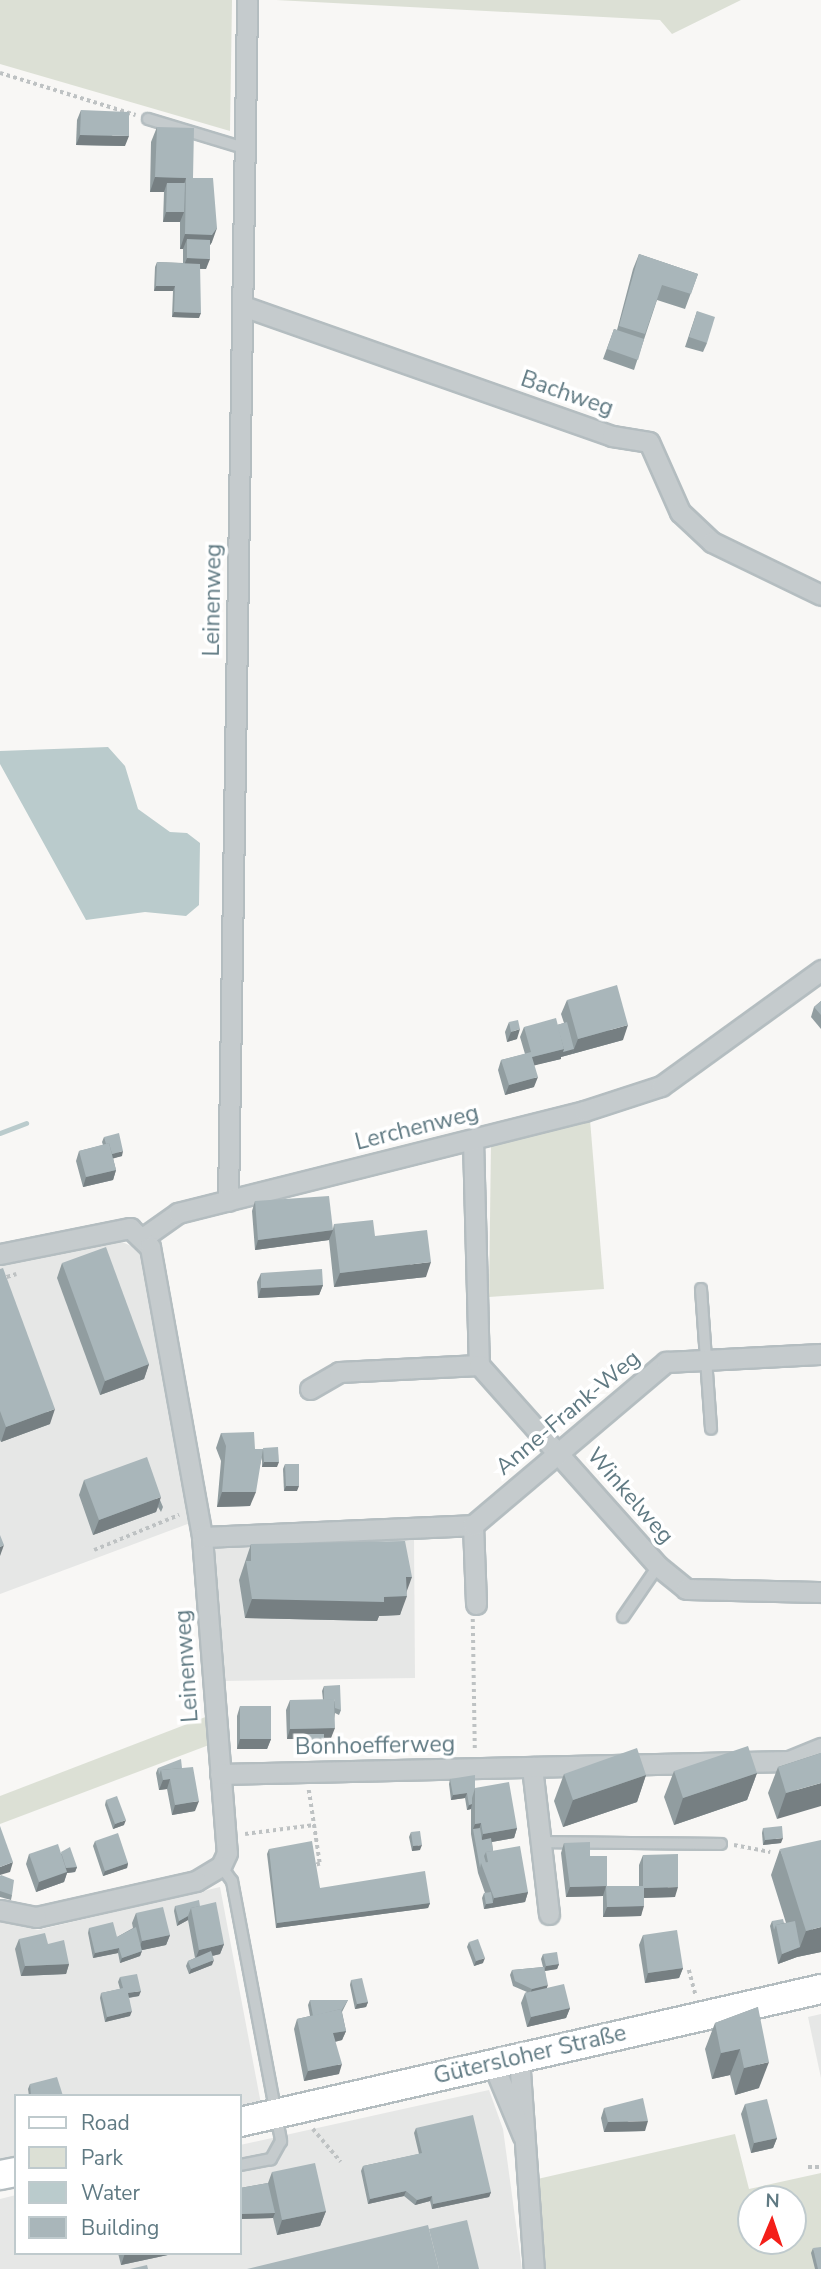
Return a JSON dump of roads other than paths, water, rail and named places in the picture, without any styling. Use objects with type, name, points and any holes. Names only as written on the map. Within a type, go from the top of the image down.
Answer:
[{"type":"main road","name":"Gütersloher Straße","points":[[242,2122],[821,1989]]},
{"type":"street","name":"Leinenweg","points":[[228,1201],[247,0]]},
{"type":"street","name":"Bachweg","points":[[243,306],[612,436],[649,442],[680,512],[712,542],[821,595]]},
{"type":"street","name":"Lerchenweg","points":[[144,1237],[178,1213],[473,1140],[661,1086],[821,970]]},
{"type":"street","points":[[310,1389],[339,1372],[479,1365],[473,1140]]},
{"type":"street","points":[[0,1254],[130,1228],[144,1237]]},
{"type":"street","name":"Leinenweg","points":[[144,1237],[202,1537],[225,1836],[221,1866]]},
{"type":"street","name":"Anne-Frank-Weg","points":[[473,1525],[666,1362],[821,1354]]},
{"type":"street","name":"Winkelweg","points":[[479,1365],[559,1451],[658,1566],[699,1594],[821,1592]]},
{"type":"street","points":[[202,1537],[473,1525],[476,1604]]},
{"type":"street","name":"Bonhoefferweg","points":[[220,1774],[789,1761],[821,1748]]},
{"type":"street","points":[[532,1767],[549,1914]]},
{"type":"street","points":[[0,1910],[36,1917],[196,1881],[221,1866]]},
{"type":"street","points":[[506,2061],[523,2136]]},
{"type":"street","points":[[506,2061],[523,2136],[534,2269]]},
{"type":"lane","points":[[148,119],[244,148]]},
{"type":"lane","points":[[701,1289],[711,1429]]},
{"type":"lane","name":"Winkelweg","points":[[623,1617],[658,1566]]},
{"type":"lane","points":[[540,1842],[722,1844]]},
{"type":"lane","points":[[221,1866],[232,1881],[273,2114],[281,2141],[271,2159],[242,2165]]},
{"type":"water","points":[[108,747],[125,766],[138,809],[170,832],[187,833],[200,843],[199,905],[186,916],[145,912],[86,920],[0,764],[0,751]]},
{"type":"waterway","points":[[0,1133],[26,1123]]}]
